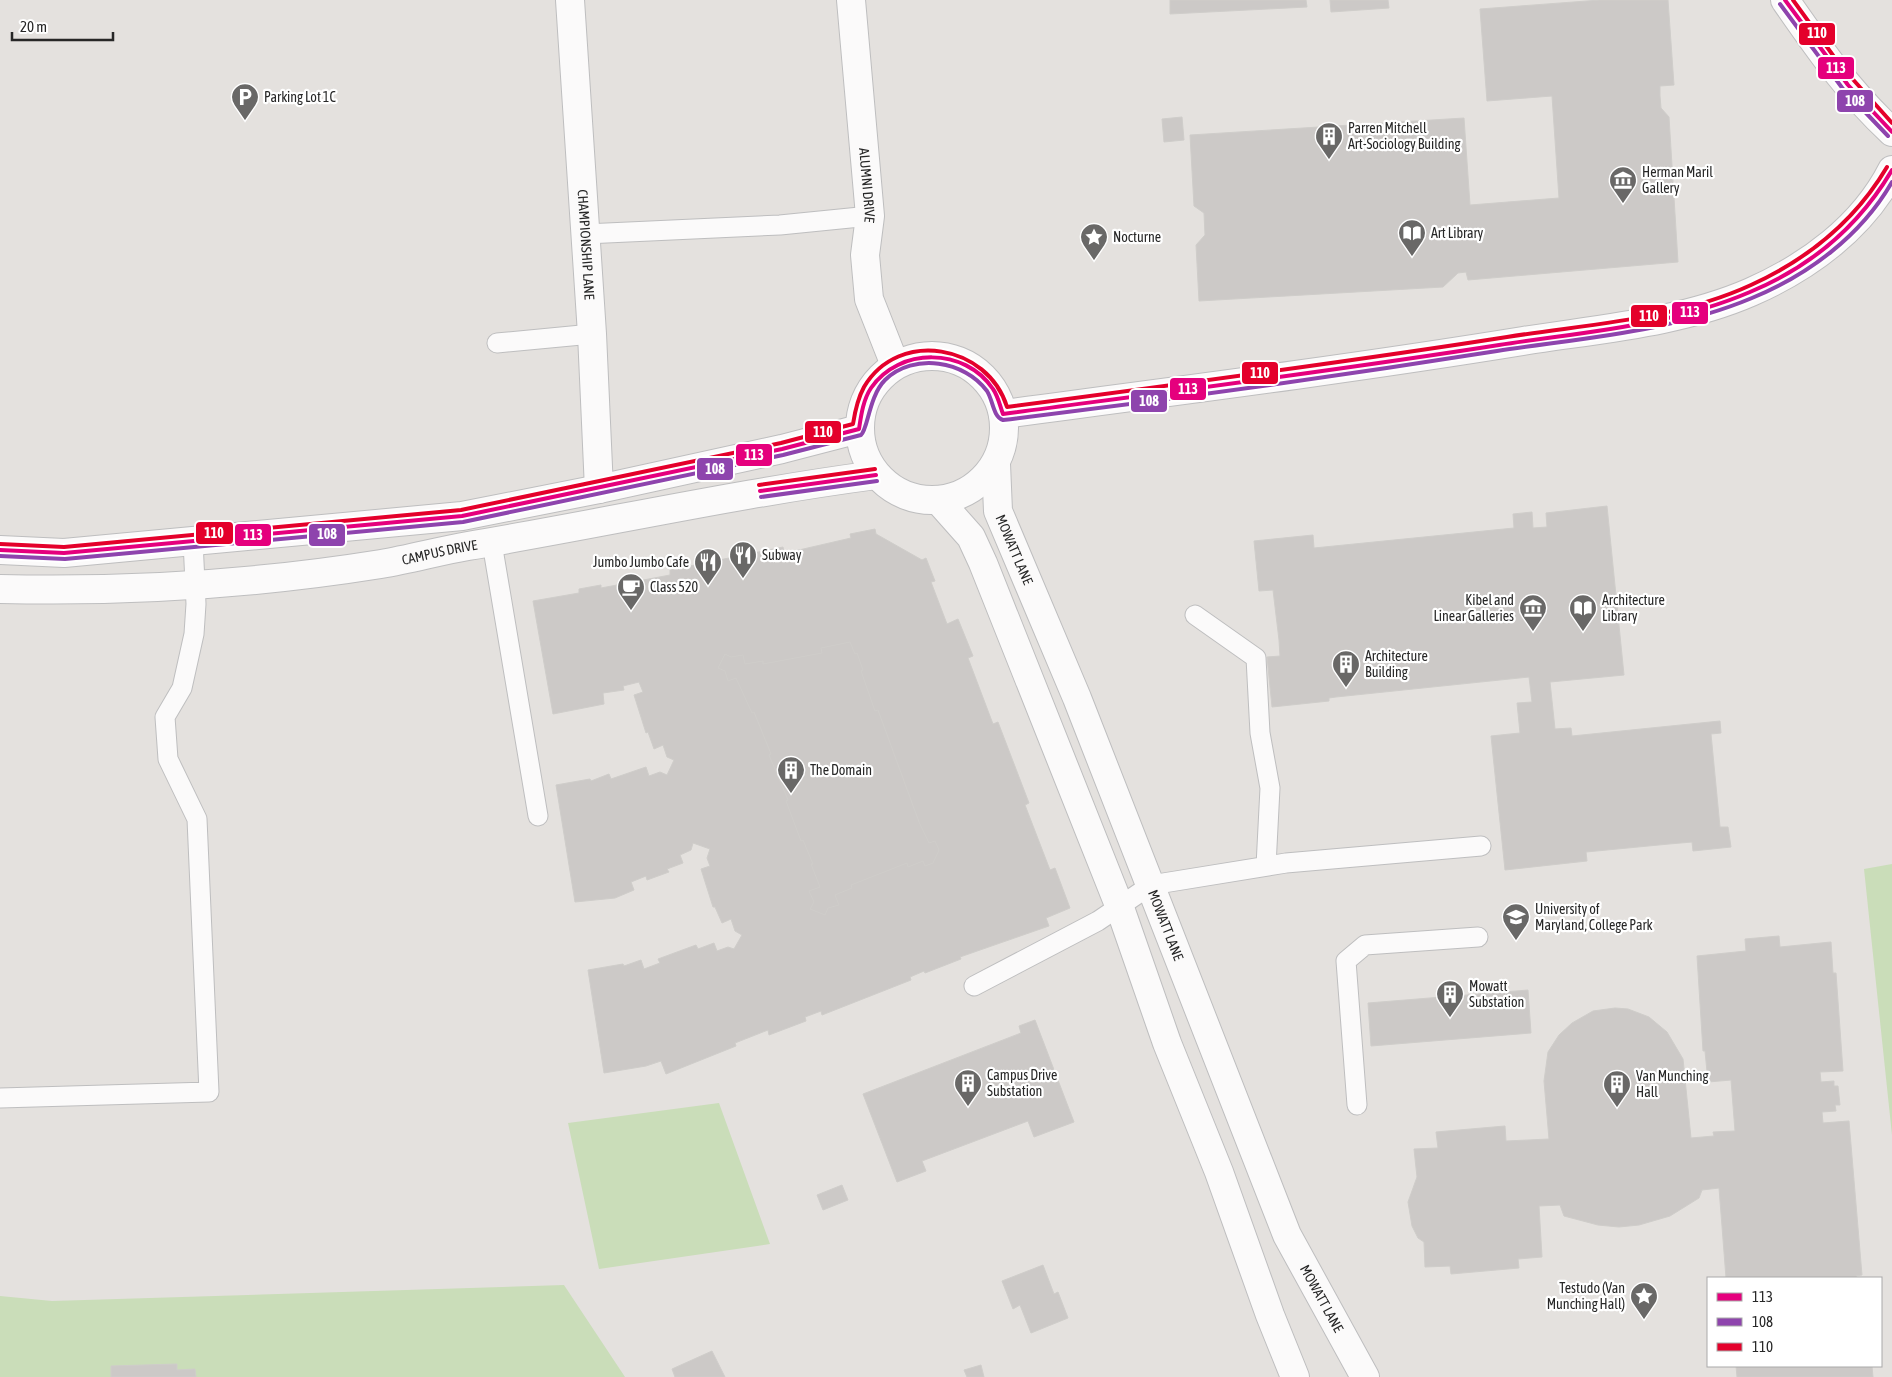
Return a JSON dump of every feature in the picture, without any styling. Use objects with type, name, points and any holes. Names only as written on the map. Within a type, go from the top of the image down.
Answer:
[{"type":"street","name":"CHAMPIONSHIP LANE","points":[[570,0],[592,334],[599,489]]},
{"type":"street","name":"ALUMNI DRIVE","points":[[851,0],[870,216],[865,255],[869,299],[895,365]]},
{"type":"street","points":[[1785,0],[1830,67],[1868,110],[1892,132]]},
{"type":"street","points":[[1004,414],[1442,354],[1687,313],[1748,293],[1797,268],[1859,220],[1873,202],[1892,170]]},
{"type":"street","points":[[940,356],[969,365],[992,386],[1004,414],[1003,446],[996,464],[981,482],[961,495],[939,501],[904,496],[876,475],[864,453],[859,429],[862,408],[871,388],[882,375],[895,365],[917,357],[940,356]]},
{"type":"street","points":[[0,550],[64,553],[462,516],[599,489],[782,449],[859,429]]},
{"type":"street","name":"MOWATT LANE","points":[[996,464],[998,511],[1077,698],[1287,1235],[1365,1377]]},
{"type":"street","name":"CAMPUS DRIVE","points":[[0,589],[49,590],[195,583],[278,577],[382,564],[729,496],[876,475]]},
{"type":"street","points":[[939,501],[971,537],[983,563],[1119,905],[1166,1043],[1218,1172],[1270,1315],[1295,1377]]},
{"type":"lane","points":[[584,234],[780,225],[870,216]]},
{"type":"lane","points":[[498,343],[592,334]]},
{"type":"lane","points":[[0,1098],[209,1092],[197,819],[168,759],[166,717],[182,688],[194,634],[195,583],[193,541]]},
{"type":"lane","points":[[492,543],[538,816]]},
{"type":"lane","points":[[1195,615],[1256,658],[1260,733],[1270,788],[1266,866]]},
{"type":"lane","points":[[974,986],[1098,921],[1151,885],[1266,866],[1481,846]]},
{"type":"lane","points":[[1358,1105],[1346,961],[1365,945],[1478,937]]},
{"type":"green space","points":[[1892,864],[1892,1135],[1864,869]]},
{"type":"green space","points":[[719,1103],[770,1244],[599,1269],[568,1123]]},
{"type":"green space","points":[[564,1285],[625,1377],[0,1377],[0,1296],[52,1301]]},
{"type":"building","points":[[1170,0],[1306,0],[1307,7],[1170,14]]},
{"type":"building","points":[[1330,0],[1388,0],[1389,8],[1331,12]]},
{"type":"building","name":"Parren Mitchell Art-Sociology Building","points":[[1600,0],[1668,0],[1674,85],[1660,86],[1660,96],[1661,108],[1669,117],[1678,262],[1468,280],[1466,272],[1458,273],[1443,287],[1199,301],[1196,245],[1205,235],[1204,213],[1194,206],[1190,135],[1464,118],[1470,205],[1559,198],[1552,96],[1487,101],[1480,9]]},
{"type":"building","points":[[1182,117],[1184,140],[1164,142],[1162,119]]},
{"type":"building","name":"Architecture Building","points":[[1607,506],[1624,675],[1550,682],[1555,729],[1571,728],[1572,736],[1720,721],[1721,733],[1711,734],[1720,827],[1728,827],[1731,847],[1693,851],[1692,842],[1586,852],[1587,861],[1505,870],[1491,736],[1520,733],[1517,703],[1532,702],[1529,677],[1336,697],[1329,698],[1329,701],[1272,707],[1267,657],[1280,656],[1279,640],[1273,590],[1259,591],[1254,541],[1313,535],[1314,548],[1514,528],[1513,514],[1532,512],[1533,528],[1547,527],[1546,513]]},
{"type":"building","name":"The Domain","points":[[875,529],[876,534],[922,560],[926,558],[935,581],[931,582],[947,624],[958,619],[973,656],[968,658],[993,724],[998,722],[1029,803],[1025,805],[1050,870],[1055,868],[1070,908],[1046,918],[1049,926],[960,957],[961,959],[925,973],[924,971],[910,977],[911,980],[822,1015],[821,1011],[805,1017],[806,1021],[769,1035],[768,1030],[735,1043],[736,1046],[666,1074],[661,1061],[646,1066],[604,1073],[588,970],[623,964],[624,966],[641,960],[644,969],[660,963],[658,959],[696,945],[698,949],[714,943],[717,951],[728,947],[734,949],[742,935],[735,931],[731,919],[722,923],[715,907],[713,907],[701,869],[710,866],[707,858],[710,849],[693,843],[691,850],[680,855],[683,863],[667,869],[669,872],[647,880],[646,876],[631,882],[634,890],[615,898],[575,902],[556,785],[590,779],[591,781],[609,774],[611,779],[646,767],[649,776],[660,772],[667,775],[674,760],[667,757],[663,745],[654,749],[648,732],[646,733],[634,695],[643,692],[639,682],[623,686],[624,690],[603,693],[604,704],[553,714],[533,601],[579,593],[579,589],[601,585],[601,588],[670,575],[670,570],[783,547],[784,552],[799,550],[851,538],[850,534]]},
{"type":"building","points":[[850,642],[855,654],[857,653],[863,670],[861,671],[875,711],[878,710],[919,822],[929,843],[935,841],[939,850],[933,863],[925,866],[923,861],[908,867],[907,863],[851,885],[852,888],[835,895],[839,905],[828,908],[825,915],[810,909],[814,902],[809,891],[820,887],[811,864],[813,864],[803,840],[801,841],[786,801],[788,800],[769,755],[771,754],[754,712],[752,713],[736,678],[728,681],[725,671],[718,668],[725,654],[731,657],[743,655],[745,664],[763,661],[763,664],[822,653],[821,648]]},
{"type":"building","name":"Van Munching Hall","points":[[1779,936],[1780,947],[1831,942],[1833,973],[1836,973],[1843,1071],[1820,1072],[1821,1082],[1834,1081],[1834,1086],[1838,1086],[1840,1105],[1835,1105],[1836,1111],[1822,1112],[1823,1123],[1849,1121],[1862,1275],[1856,1277],[1726,1277],[1719,1188],[1702,1190],[1699,1198],[1670,1216],[1639,1225],[1619,1227],[1598,1225],[1564,1216],[1560,1205],[1539,1206],[1542,1257],[1518,1259],[1519,1268],[1451,1274],[1450,1266],[1425,1267],[1424,1242],[1418,1238],[1412,1226],[1408,1202],[1417,1177],[1414,1149],[1438,1148],[1436,1132],[1505,1126],[1506,1141],[1549,1139],[1544,1081],[1548,1052],[1559,1035],[1572,1023],[1593,1011],[1615,1008],[1628,1009],[1649,1017],[1667,1032],[1683,1059],[1691,1138],[1714,1136],[1713,1132],[1735,1131],[1731,1080],[1708,1082],[1705,1051],[1703,1051],[1697,956],[1746,951],[1745,939]]},
{"type":"building","name":"Mowatt Substation","points":[[1528,990],[1531,1033],[1371,1046],[1368,1003]]},
{"type":"building","name":"Campus Drive Substation","points":[[1035,1020],[1074,1122],[1034,1137],[1028,1121],[922,1161],[926,1171],[897,1182],[863,1094],[1021,1033],[1019,1026]]},
{"type":"building","points":[[842,1185],[848,1200],[823,1210],[817,1195]]},
{"type":"building","points":[[1043,1265],[1054,1294],[1058,1292],[1068,1318],[1031,1333],[1020,1305],[1013,1309],[1002,1281]]},
{"type":"building","points":[[712,1351],[725,1377],[675,1377],[672,1369]]},
{"type":"building","points":[[177,1364],[177,1370],[195,1369],[196,1377],[111,1377],[111,1366]]},
{"type":"building","points":[[981,1365],[984,1377],[967,1377],[964,1370]]},
{"type":"building","points":[[1736,1367],[1872,1367],[1873,1377],[1737,1377]]},
{"type":"transit line","name":"113","points":[[1785,0],[1848,85],[1892,132]]},
{"type":"transit line","name":"110","points":[[1793,0],[1840,65],[1892,123]]},
{"type":"transit line","name":"108","points":[[1780,4],[1843,89],[1888,136]]},
{"type":"transit line","name":"110","points":[[0,544],[64,547],[461,510],[781,443],[853,424],[862,391],[879,368],[898,357],[920,351],[942,352],[963,358],[982,369],[997,386],[1007,407],[1320,365],[1600,324],[1662,313],[1722,297],[1772,275],[1792,263],[1811,250],[1845,221],[1860,205],[1887,167]]},
{"type":"transit line","name":"113","points":[[0,550],[64,553],[462,516],[782,449],[859,429],[864,403],[871,388],[883,375],[898,365],[915,359],[932,357],[949,359],[966,365],[981,375],[993,389],[1003,414],[1375,364],[1658,320],[1720,304],[1772,282],[1793,270],[1831,243],[1848,227],[1879,190],[1892,170]]},
{"type":"transit line","name":"108","points":[[0,556],[65,559],[463,522],[783,455],[861,435],[875,394],[885,380],[897,371],[924,363],[953,367],[966,373],[987,391],[995,412],[1003,420],[1312,379],[1658,326],[1721,310],[1773,289],[1793,278],[1831,252],[1849,236],[1865,220],[1892,182]]},
{"type":"transit line","name":"110","points":[[759,485],[875,469]]},
{"type":"transit line","name":"113","points":[[760,491],[876,475]]},
{"type":"transit line","name":"108","points":[[761,497],[877,481]]},
{"type":"place","name":"Parking Lot 1C","points":[[245,121]]},
{"type":"place","name":"Parren Mitchell Art-Sociology Building","points":[[1329,160]]},
{"type":"place","name":"Herman Maril Gallery","points":[[1623,204]]},
{"type":"place","name":"Art Library","points":[[1412,257]]},
{"type":"place","name":"Nocturne","points":[[1094,261]]},
{"type":"place","name":"Subway","points":[[743,579]]},
{"type":"place","name":"Jumbo Jumbo Cafe","points":[[708,586]]},
{"type":"place","name":"Class 520","points":[[631,611]]},
{"type":"place","name":"Kibel and Linear Galleries","points":[[1533,632]]},
{"type":"place","name":"Architecture Library","points":[[1583,632]]},
{"type":"place","name":"Architecture Building","points":[[1346,688]]},
{"type":"place","name":"The Domain","points":[[791,794]]},
{"type":"place","name":"University of Maryland, College Park","points":[[1516,941]]},
{"type":"place","name":"Mowatt Substation","points":[[1450,1018]]},
{"type":"place","name":"Campus Drive Substation","points":[[968,1107]]},
{"type":"place","name":"Van Munching Hall","points":[[1617,1108]]},
{"type":"place","name":"Testudo (Van Munching Hall)","points":[[1644,1320]]}]
